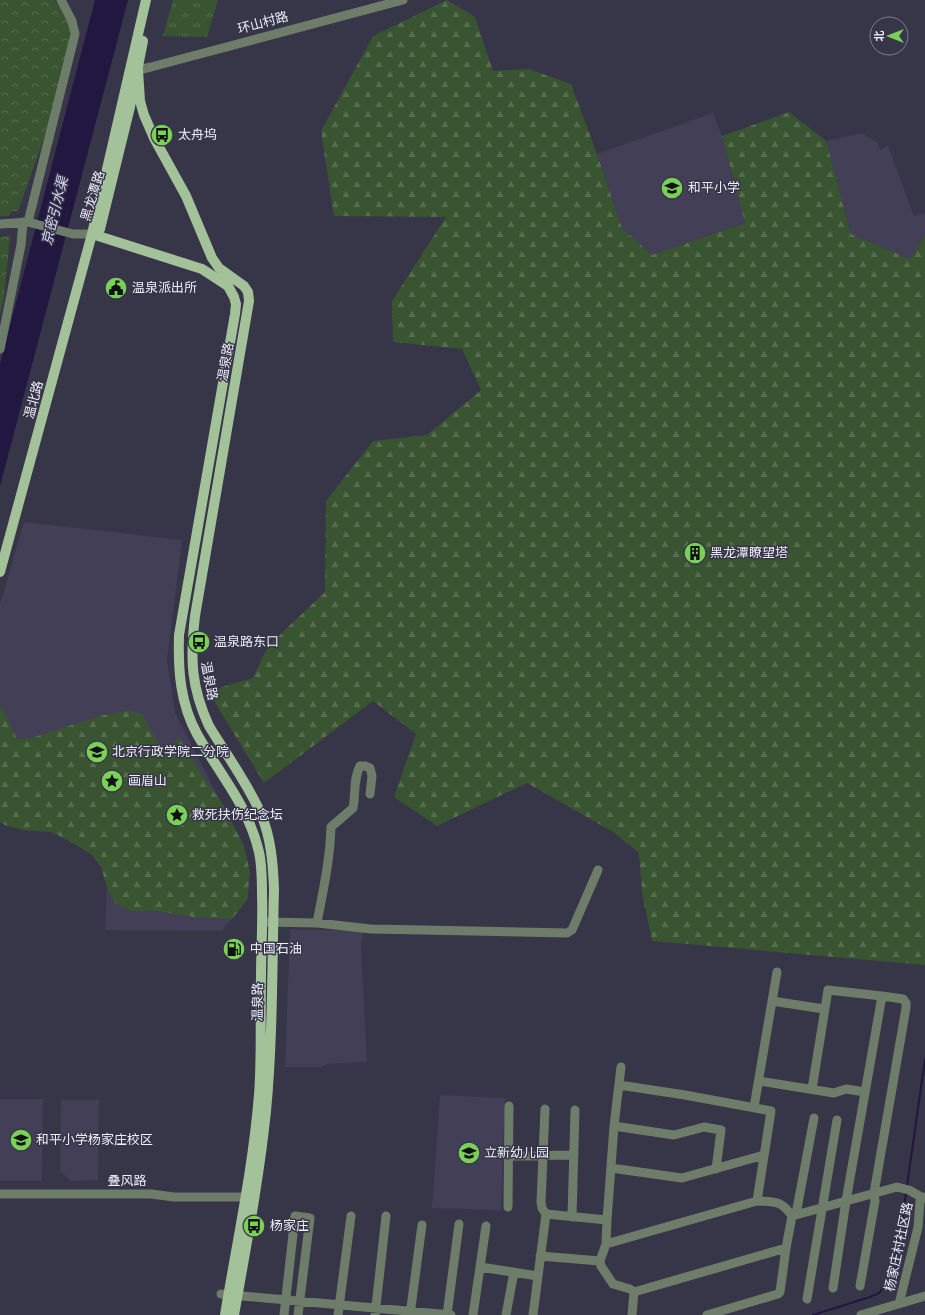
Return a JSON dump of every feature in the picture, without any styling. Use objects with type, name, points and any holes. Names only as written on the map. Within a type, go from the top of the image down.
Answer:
[{"type":"main road","name":"黑龙潭路","points":[[92,234],[100,229],[130,107],[134,69],[146,0]]},
{"type":"main road","name":"黑龙潭路","points":[[134,69],[152,0]]},
{"type":"main road","name":"温泉路","points":[[134,69],[144,115],[154,138],[186,196],[212,258],[219,268],[244,286],[248,292],[249,300],[195,616],[192,658],[195,688],[204,715],[261,814],[269,841],[273,864],[260,1004],[260,1083],[249,1197],[225,1315]]},
{"type":"main road","name":"温泉路","points":[[92,234],[202,269],[228,286],[236,304],[179,635],[179,672],[183,698],[197,733],[234,792],[252,830],[259,854],[268,922]]},
{"type":"main road","name":"温北路","points":[[0,572],[92,234]]},
{"type":"main road","points":[[235,314],[239,307],[243,306],[247,308],[247,315]]},
{"type":"main road","name":"温泉路","points":[[229,1295],[234,1315]]},
{"type":"street","points":[[0,349],[25,222],[74,34],[72,21],[61,0]]},
{"type":"street","name":"环山村路","points":[[134,69],[403,0]]},
{"type":"street","points":[[0,224],[25,222],[73,234],[92,234]]},
{"type":"street","points":[[317,924],[327,867],[331,827],[353,808],[355,798],[355,778],[360,766],[370,768],[372,776],[370,794]]},
{"type":"street","points":[[268,922],[317,924],[371,929],[567,933],[572,930],[598,870]]},
{"type":"street","points":[[754,1107],[777,972]]},
{"type":"street","points":[[812,1089],[828,990],[903,999],[906,1003],[906,1008],[874,1193],[875,1201],[860,1286]]},
{"type":"street","points":[[833,1288],[846,1201],[882,996]]},
{"type":"street","points":[[772,1001],[824,1009]]},
{"type":"street","points":[[621,1067],[614,1126],[606,1244],[600,1261],[600,1266],[613,1284],[630,1289],[634,1292],[786,1248]]},
{"type":"street","points":[[759,1081],[834,1093],[846,1089],[865,1092]]},
{"type":"street","points":[[619,1085],[754,1107],[770,1111],[757,1200]]},
{"type":"street","points":[[508,1206],[509,1106]]},
{"type":"street","points":[[533,1315],[546,1214],[542,1208],[541,1202],[545,1109]]},
{"type":"street","points":[[572,1216],[575,1110]]},
{"type":"street","points":[[706,1315],[778,1294],[780,1292],[786,1248],[814,1118]]},
{"type":"street","points":[[807,1299],[821,1208],[837,1120]]},
{"type":"street","points":[[614,1126],[674,1135],[704,1127],[721,1130],[716,1169]]},
{"type":"street","points":[[611,1168],[682,1178],[764,1154]]},
{"type":"street","points":[[508,1156],[574,1155]]},
{"type":"street","points":[[794,1215],[897,1187],[906,1189],[924,1198]]},
{"type":"street","name":"叠风路","points":[[0,1194],[151,1194],[174,1197],[249,1197]]},
{"type":"street","name":"杨家庄村社区路","points":[[899,1304],[918,1227],[920,1201],[924,1198]]},
{"type":"street","points":[[606,1244],[757,1200],[779,1203],[786,1207],[794,1215]]},
{"type":"street","points":[[546,1214],[607,1220]]},
{"type":"street","points":[[284,1315],[295,1216],[310,1218],[298,1315]]},
{"type":"street","points":[[338,1315],[350,1216]]},
{"type":"street","points":[[375,1312],[386,1216]]},
{"type":"street","points":[[447,1315],[459,1224]]},
{"type":"street","points":[[410,1313],[422,1225]]},
{"type":"street","points":[[473,1315],[486,1226]]},
{"type":"street","points":[[540,1256],[600,1261]]},
{"type":"street","points":[[480,1267],[538,1276]]},
{"type":"street","points":[[506,1315],[514,1272]]},
{"type":"street","points":[[632,1315],[634,1292]]},
{"type":"street","points":[[229,1295],[339,1305],[375,1312],[451,1315]]},
{"type":"street","points":[[861,1315],[925,1296]]},
{"type":"shaded area","name":"和平小学","points":[[713,113],[722,136],[745,223],[652,255],[622,228],[597,154]]},
{"type":"shaded area","points":[[862,133],[878,143],[880,150],[888,146],[914,216],[925,213],[925,235],[910,259],[851,234],[826,141]]},
{"type":"shaded area","name":"北京行政学院二分院","points":[[24,522],[182,540],[167,660],[175,713],[244,846],[250,873],[248,898],[222,931],[105,930],[108,863],[66,832],[0,807],[0,604]]},
{"type":"shaded area","points":[[290,929],[363,931],[361,944],[367,1062],[327,1064],[321,1067],[285,1067]]},
{"type":"shaded area","name":"立新幼儿园","points":[[440,1095],[505,1098],[501,1210],[432,1208]]},
{"type":"shaded area","name":"和平小学杨家庄校区","points":[[0,1099],[43,1099],[42,1181],[0,1181]]},
{"type":"shaded area","points":[[61,1100],[99,1100],[98,1180],[71,1181],[60,1171]]},
{"type":"green space","points":[[0,0],[55,0],[67,19],[70,29],[69,56],[62,88],[18,211],[12,211],[9,216],[0,216]]},
{"type":"green space","points":[[173,0],[218,0],[207,37],[163,36]]},
{"type":"green space","points":[[447,0],[475,17],[493,71],[529,69],[571,84],[622,228],[652,255],[745,223],[722,136],[789,112],[826,141],[851,234],[910,259],[925,235],[925,965],[652,941],[642,893],[639,853],[613,832],[527,783],[437,826],[394,797],[416,734],[373,701],[264,783],[208,691],[253,678],[268,646],[325,592],[326,501],[373,441],[427,435],[481,390],[462,349],[393,342],[392,301],[446,217],[334,216],[321,131],[373,36]]},
{"type":"green space","points":[[10,236],[4,298],[0,314],[0,237]]},
{"type":"green space","points":[[0,707],[2,708],[17,739],[31,738],[100,716],[128,710],[142,714],[161,748],[164,750],[179,738],[220,800],[244,846],[250,873],[247,900],[232,919],[194,917],[155,911],[132,911],[115,903],[107,888],[101,867],[92,855],[66,839],[51,832],[23,830],[0,822]]},
{"type":"water","name":"京密引水渠","points":[[95,0],[128,0],[0,486],[0,364]]},
{"type":"waterway","points":[[907,1186],[925,1059]]},
{"type":"waterway","points":[[813,1315],[879,1293],[889,1281],[900,1235],[906,1193]]},
{"type":"place","name":"太舟坞","points":[[162,135]]},
{"type":"place","name":"和平小学","points":[[672,188]]},
{"type":"place","name":"温泉派出所","points":[[116,288]]},
{"type":"place","name":"黑龙潭瞭望塔","points":[[695,553]]},
{"type":"place","name":"温泉路东口","points":[[199,642]]},
{"type":"place","name":"北京行政学院二分院","points":[[97,752]]},
{"type":"place","name":"画眉山","points":[[112,781]]},
{"type":"place","name":"救死扶伤纪念坛","points":[[177,815]]},
{"type":"place","name":"中国石油","points":[[234,949]]},
{"type":"place","name":"和平小学杨家庄校区","points":[[21,1140]]},
{"type":"place","name":"立新幼儿园","points":[[469,1153]]},
{"type":"place","name":"杨家庄","points":[[254,1226]]}]
